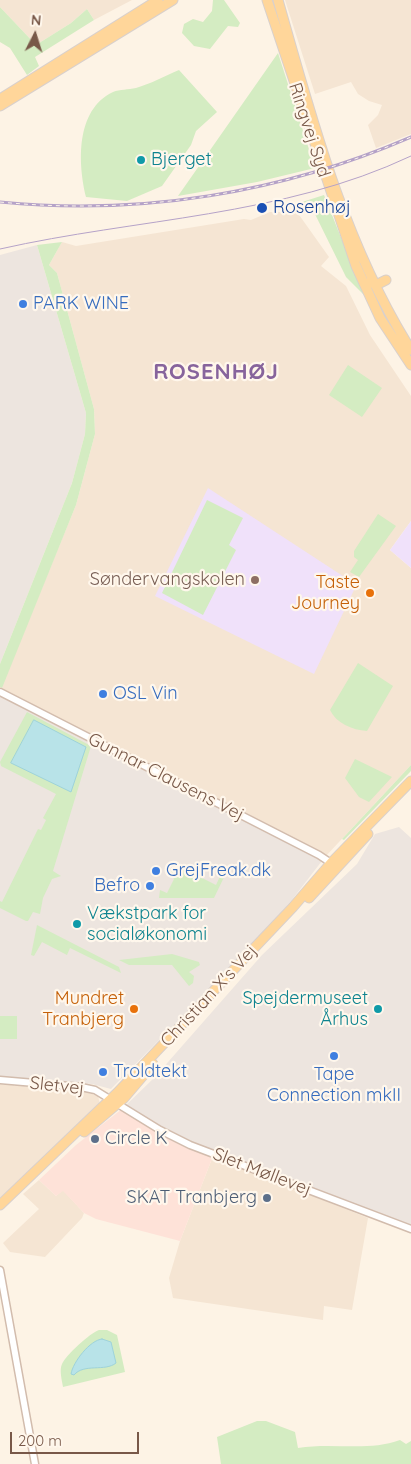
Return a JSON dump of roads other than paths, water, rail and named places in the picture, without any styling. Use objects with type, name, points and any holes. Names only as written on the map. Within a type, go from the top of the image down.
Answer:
[{"type":"main road","points":[[0,99],[158,0]]},
{"type":"main road","points":[[0,106],[174,0]]},
{"type":"main road","name":"Ringvej Syd","points":[[267,0],[334,208],[367,291],[390,334],[411,365]]},
{"type":"main road","name":"Ringvej Syd","points":[[278,0],[341,208],[376,285],[411,350]]},
{"type":"main road","points":[[334,208],[367,278],[376,285],[386,280],[384,291],[411,350]]},
{"type":"main road","name":"Christian X's Vej","points":[[0,1204],[114,1101],[331,863],[411,782]]},
{"type":"main road","name":"Christian X's Vej","points":[[0,1211],[114,1101],[411,788]]},
{"type":"main road","points":[[297,910],[330,869],[331,863],[342,862]]},
{"type":"street","name":"Gunnar Clausens Vej","points":[[0,692],[319,855],[331,863]]},
{"type":"street","name":"Sletvej","points":[[0,1080],[81,1087],[96,1090],[114,1101]]},
{"type":"street","name":"Slet Møllevej","points":[[114,1101],[160,1130],[190,1145],[411,1229]]},
{"type":"street","points":[[0,1270],[35,1464]]},
{"type":"water","points":[[34,720],[86,747],[71,792],[11,763]]},
{"type":"water","points":[[102,1339],[111,1342],[116,1363],[106,1367],[83,1369],[74,1375],[71,1374],[72,1369],[87,1347]]},
{"type":"tram line","points":[[0,249],[260,204],[312,192],[362,176],[411,156]]},
{"type":"railway","points":[[0,202],[53,206],[105,206],[210,196],[312,173],[411,137]]},
{"type":"place","name":"Bjerget","points":[[141,160]]},
{"type":"place","name":"Rosenhøj","points":[[262,208]]},
{"type":"place","name":"PARK WINE","points":[[23,304]]},
{"type":"place","name":"Søndervangskolen","points":[[255,580]]},
{"type":"place","name":"Taste Journey","points":[[370,593]]},
{"type":"place","name":"OSL Vin","points":[[103,694]]},
{"type":"place","name":"GrejFreak.dk","points":[[156,871]]},
{"type":"place","name":"Befro","points":[[150,886]]},
{"type":"place","name":"Vækstpark for socialøkonomi","points":[[77,924]]},
{"type":"place","name":"Mundret Tranbjerg","points":[[134,1009]]},
{"type":"place","name":"Spejdermuseet Århus","points":[[378,1009]]},
{"type":"place","name":"Tape Connection mkII","points":[[334,1056]]},
{"type":"place","name":"Troldtekt","points":[[103,1072]]},
{"type":"place","name":"Circle K","points":[[95,1139]]},
{"type":"place","name":"SKAT Tranbjerg","points":[[267,1198]]},
{"type":"district","name":"ROSENHØJ","points":[[216,372]]}]
